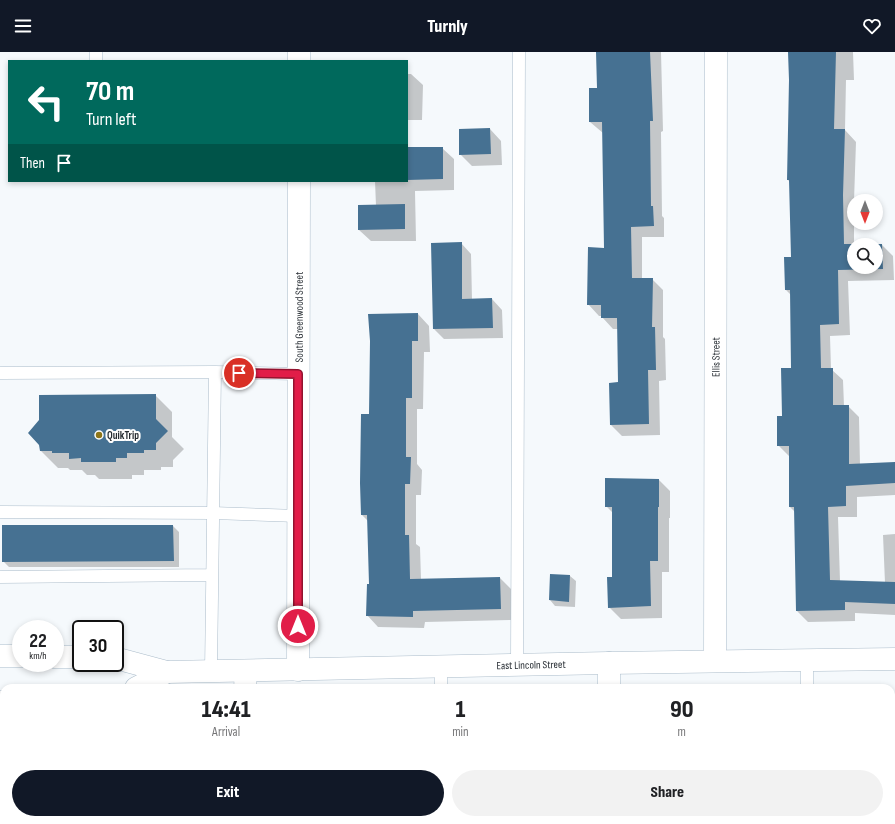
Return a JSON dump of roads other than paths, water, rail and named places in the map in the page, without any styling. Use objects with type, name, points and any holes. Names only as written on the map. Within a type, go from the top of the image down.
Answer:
[{"type":"street","name":"Ellis Street","points":[[715,661],[716,52]]},
{"type":"street","name":"South Greenwood Street","points":[[298,670],[299,182]]},
{"type":"street","points":[[0,656],[12,656]]},
{"type":"street","name":"East Lincoln Street","points":[[152,684],[211,671],[245,680],[298,670],[715,661],[895,659]]},
{"type":"street","name":"East Lincoln Street","points":[[124,662],[167,680]]},
{"type":"street","points":[[609,663],[609,684]]},
{"type":"lane","points":[[517,665],[519,52]]},
{"type":"lane","points":[[211,671],[215,372]]},
{"type":"lane","points":[[0,373],[215,372],[298,374]]},
{"type":"lane","points":[[0,512],[213,513],[298,516]]},
{"type":"lane","points":[[0,577],[212,576]]},
{"type":"lane","points":[[807,661],[807,684]]},
{"type":"lane","points":[[441,667],[441,684]]},
{"type":"place","name":"QuikTrip","points":[[99,435]]}]
